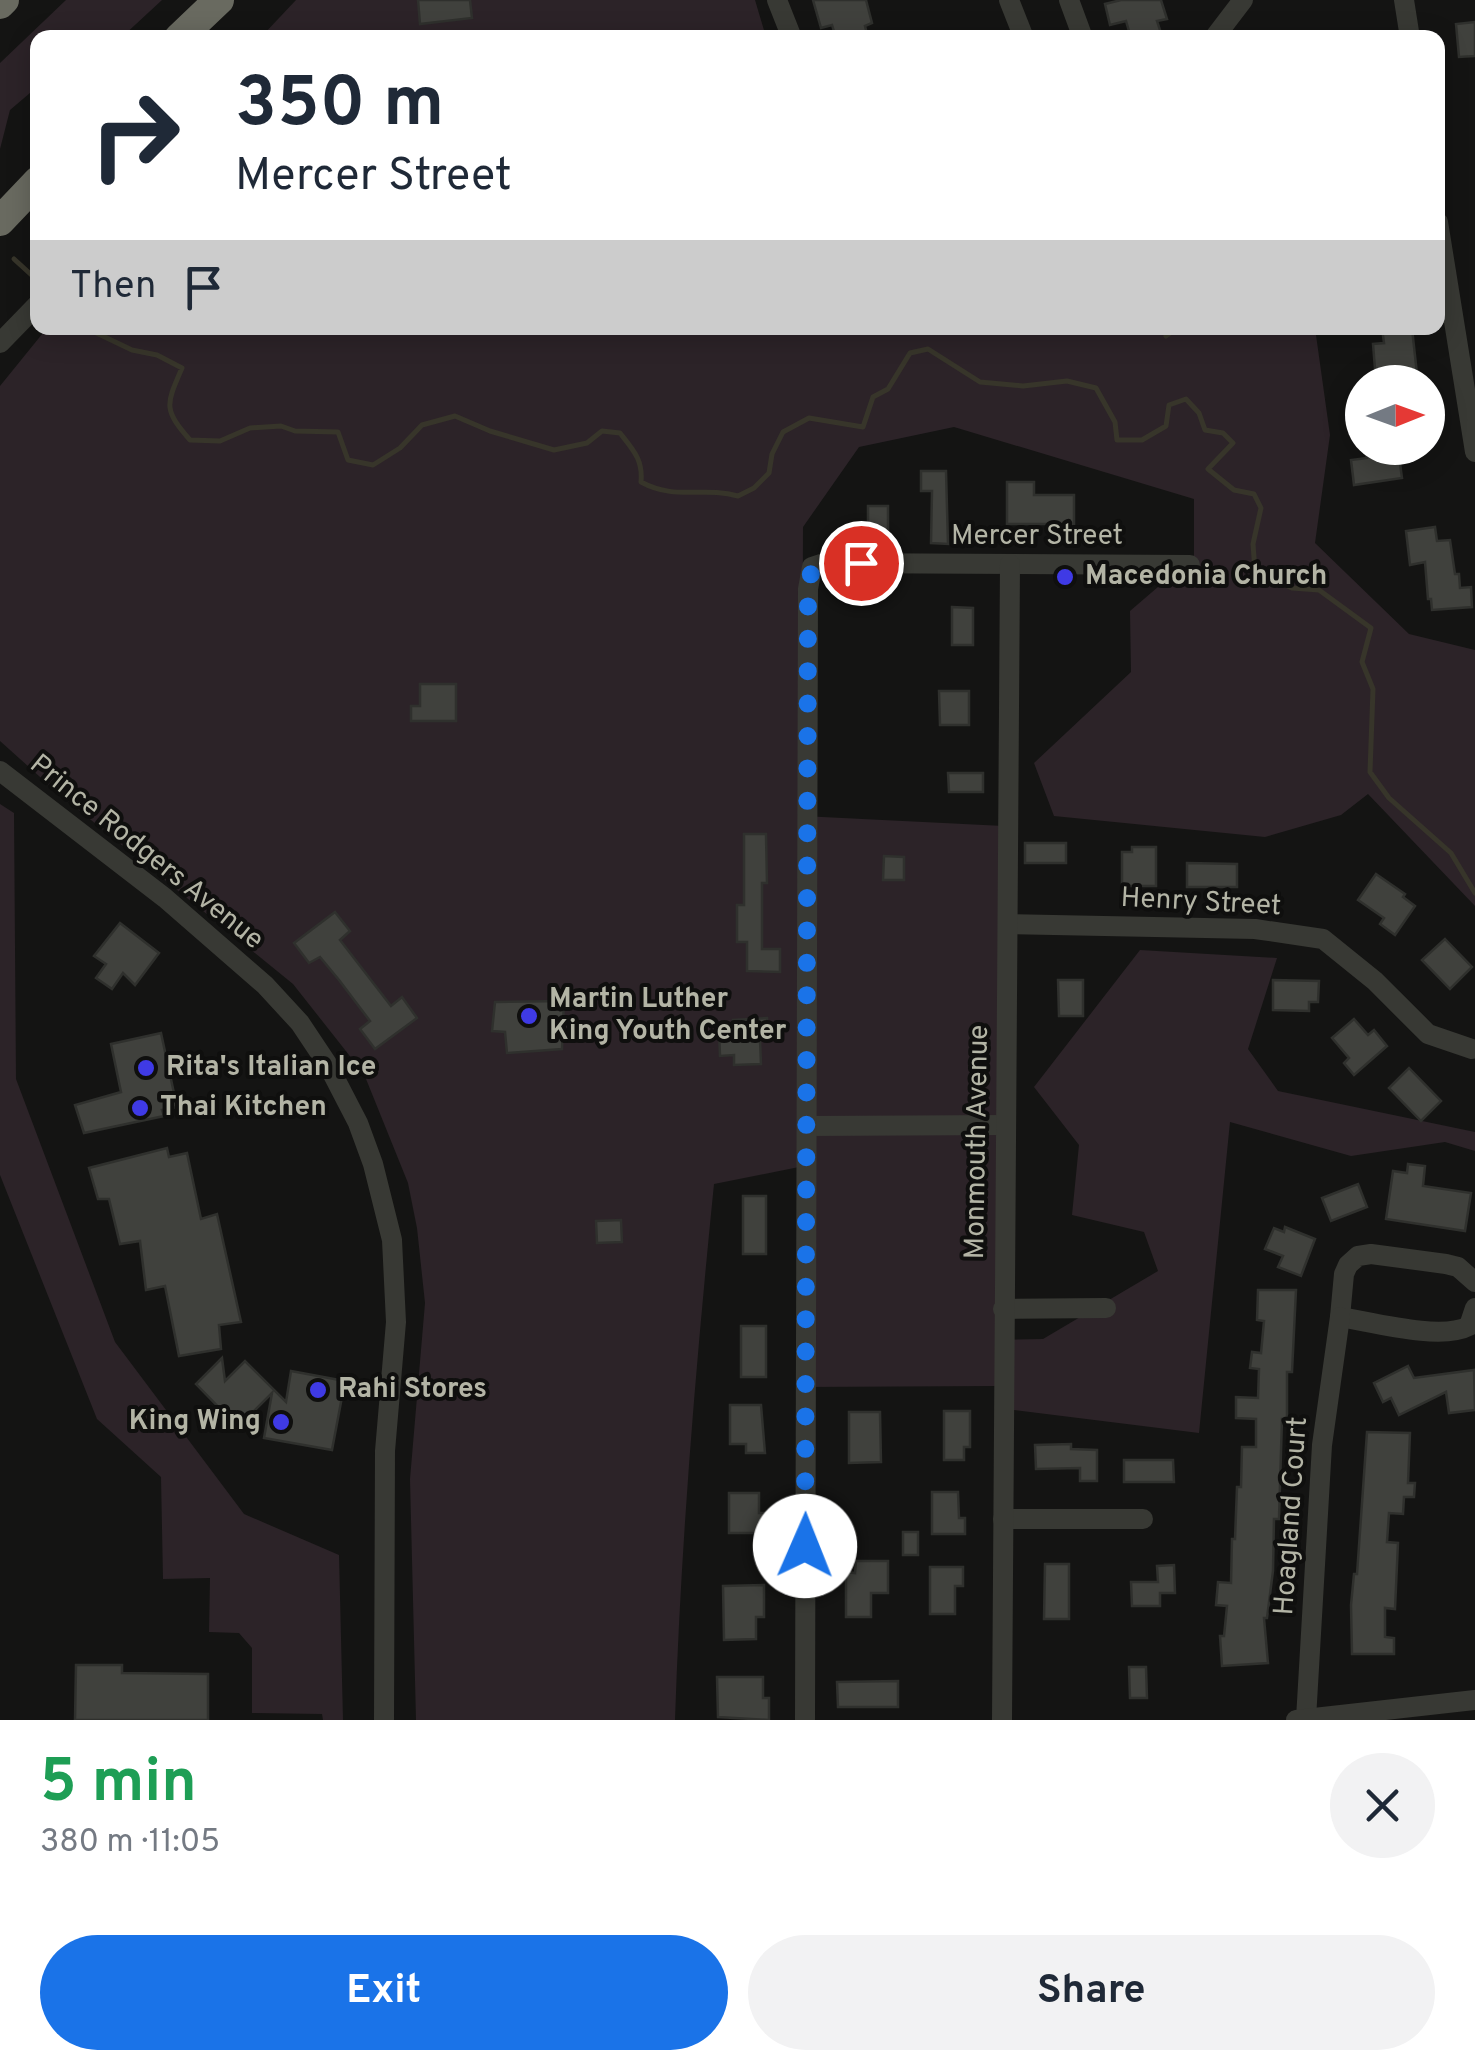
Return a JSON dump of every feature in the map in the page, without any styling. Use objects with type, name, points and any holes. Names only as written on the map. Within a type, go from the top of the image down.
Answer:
[{"type":"highway","points":[[187,30],[219,0]]},
{"type":"highway","points":[[0,221],[30,189]]},
{"type":"street","points":[[777,0],[789,30]]},
{"type":"street","points":[[1009,0],[1021,30]]},
{"type":"street","points":[[1069,0],[1080,30]]},
{"type":"street","points":[[1220,30],[1243,0]]},
{"type":"street","points":[[1404,0],[1409,30]]},
{"type":"street","points":[[1445,266],[1475,452]]},
{"type":"street","points":[[0,344],[30,312]]},
{"type":"street","name":"Mercer Street","points":[[808,1126],[808,589],[812,568],[824,563],[1190,565]]},
{"type":"street","name":"Monmouth Avenue","points":[[1002,1720],[1010,564]]},
{"type":"street","name":"Prince Rodgers Avenue","points":[[0,770],[166,898],[265,985],[300,1023],[328,1065],[358,1123],[392,1240],[396,1322],[384,1451],[384,1720]]},
{"type":"street","name":"Henry Street","points":[[1009,924],[1256,928],[1323,939],[1374,981],[1428,1034],[1472,1049]]},
{"type":"street","points":[[805,1720],[808,1126],[1006,1125]]},
{"type":"street","name":"Hoagland Court","points":[[1306,1719],[1322,1445],[1344,1274],[1358,1256],[1371,1254],[1458,1267],[1475,1282]]},
{"type":"street","points":[[1004,1308],[1106,1308]]},
{"type":"street","points":[[1340,1318],[1460,1331],[1468,1326],[1475,1308]]},
{"type":"street","points":[[1003,1519],[1143,1519]]},
{"type":"street","points":[[1294,1720],[1362,1716],[1475,1700]]},
{"type":"shaded area","points":[[66,0],[162,0],[130,30],[35,30]]},
{"type":"shaded area","points":[[296,0],[755,0],[764,30],[268,30]]},
{"type":"shaded area","points":[[30,34],[30,93],[10,110],[0,149],[0,63]]},
{"type":"shaded area","points":[[41,335],[1316,335],[1330,435],[1315,543],[1409,634],[1475,650],[1475,906],[1368,794],[1341,815],[1265,837],[1054,816],[1034,763],[1131,672],[1130,611],[1194,556],[1194,499],[954,427],[859,447],[803,527],[802,816],[1004,826],[998,1340],[1043,1339],[1158,1271],[1144,1232],[1072,1215],[1079,1145],[1034,1087],[1140,950],[1277,958],[1248,1049],[1278,1091],[1475,1132],[1475,1151],[1445,1142],[1351,1156],[1230,1122],[1199,1433],[998,1408],[996,1386],[803,1387],[804,1166],[714,1184],[690,1452],[675,1720],[416,1720],[410,1479],[425,1303],[408,1183],[364,1074],[293,984],[59,794],[0,741],[0,386]]},
{"type":"shaded area","points":[[0,804],[14,813],[16,1079],[115,1342],[244,1514],[339,1555],[343,1720],[323,1720],[322,1714],[252,1713],[252,1648],[239,1633],[209,1632],[210,1578],[163,1579],[161,1477],[97,1419],[0,1175]]},
{"type":"building","points":[[418,0],[470,0],[472,18],[420,24]]},
{"type":"building","points":[[813,0],[866,0],[872,23],[865,26],[866,30],[834,30],[832,25],[821,28]]},
{"type":"building","points":[[1161,0],[1167,19],[1157,21],[1160,30],[1129,30],[1126,21],[1110,25],[1105,4]]},
{"type":"building","points":[[1475,22],[1475,56],[1459,57],[1456,24]]},
{"type":"building","points":[[1383,335],[1413,335],[1416,365],[1375,365],[1373,344],[1384,343]]},
{"type":"building","points":[[1352,465],[1400,465],[1402,478],[1354,485]]},
{"type":"building","points":[[921,471],[946,471],[948,544],[931,543],[932,491],[921,491]]},
{"type":"building","points":[[1007,482],[1034,482],[1034,495],[1074,495],[1074,537],[1053,537],[1053,524],[1007,524]]},
{"type":"building","points":[[868,506],[888,506],[888,546],[867,546],[867,541],[855,541],[855,523],[868,523]]},
{"type":"building","points":[[1435,527],[1437,541],[1450,540],[1455,574],[1459,574],[1460,588],[1471,587],[1472,607],[1432,610],[1425,562],[1410,565],[1406,531]]},
{"type":"building","points":[[952,607],[973,608],[973,645],[952,645]]},
{"type":"building","points":[[420,684],[456,684],[456,721],[411,721],[411,706],[420,706]]},
{"type":"building","points":[[939,691],[969,691],[969,725],[940,725]]},
{"type":"building","points":[[948,773],[983,773],[983,792],[949,792]]},
{"type":"building","points":[[744,834],[766,834],[762,949],[780,949],[780,972],[747,971],[747,942],[737,942],[737,905],[744,905]]},
{"type":"building","points":[[1025,843],[1066,843],[1066,863],[1025,863]]},
{"type":"building","points":[[1132,847],[1156,847],[1156,886],[1122,886],[1122,852],[1132,852]]},
{"type":"building","points":[[884,856],[904,857],[904,880],[883,880]]},
{"type":"building","points":[[1187,863],[1237,864],[1237,887],[1187,887]]},
{"type":"building","points":[[1376,874],[1415,906],[1395,935],[1380,924],[1384,918],[1358,900]]},
{"type":"building","points":[[335,912],[350,931],[340,940],[391,1006],[402,997],[417,1018],[375,1049],[360,1029],[370,1021],[339,980],[320,957],[309,963],[294,943]]},
{"type":"building","points":[[120,923],[159,953],[135,985],[123,973],[112,989],[96,978],[106,964],[94,956]]},
{"type":"building","points":[[1445,939],[1472,967],[1450,989],[1422,960]]},
{"type":"building","points":[[1058,980],[1083,980],[1083,1016],[1059,1016]]},
{"type":"building","points":[[1273,980],[1319,981],[1318,1002],[1309,1002],[1309,1011],[1273,1010]]},
{"type":"building","name":"Martin Luther King Youth Center","points":[[564,1001],[562,1049],[507,1053],[505,1032],[492,1031],[495,1002]]},
{"type":"building","points":[[767,1018],[768,1038],[760,1039],[761,1064],[734,1065],[734,1055],[720,1056],[719,1031],[734,1030],[733,1020]]},
{"type":"building","points":[[1354,1019],[1368,1035],[1374,1030],[1387,1046],[1354,1075],[1344,1063],[1349,1058],[1332,1038]]},
{"type":"building","points":[[161,1033],[177,1107],[162,1110],[164,1116],[84,1133],[75,1105],[121,1092],[111,1044]]},
{"type":"building","points":[[1409,1068],[1441,1101],[1421,1121],[1389,1088]]},
{"type":"building","points":[[167,1148],[169,1157],[187,1153],[201,1219],[217,1214],[241,1322],[219,1325],[221,1349],[179,1356],[165,1286],[146,1290],[140,1241],[120,1244],[109,1199],[98,1199],[89,1168]]},
{"type":"building","points":[[1408,1164],[1425,1166],[1423,1186],[1471,1193],[1465,1231],[1386,1219],[1393,1171],[1407,1173]]},
{"type":"building","points":[[1358,1184],[1367,1207],[1331,1221],[1322,1198]]},
{"type":"building","points":[[743,1196],[766,1196],[766,1254],[743,1254]]},
{"type":"building","points":[[621,1220],[622,1242],[597,1243],[596,1221]]},
{"type":"building","points":[[1285,1227],[1315,1239],[1301,1276],[1278,1267],[1283,1256],[1265,1249],[1274,1228],[1284,1232]]},
{"type":"building","points":[[1258,1290],[1296,1290],[1292,1372],[1287,1372],[1287,1419],[1282,1419],[1279,1519],[1274,1519],[1273,1571],[1264,1618],[1268,1663],[1222,1666],[1220,1636],[1224,1636],[1227,1606],[1216,1605],[1218,1582],[1231,1583],[1242,1447],[1256,1447],[1256,1419],[1236,1418],[1236,1397],[1258,1398],[1259,1369],[1250,1368],[1252,1352],[1261,1353],[1264,1321],[1257,1320]]},
{"type":"building","points":[[741,1326],[766,1326],[766,1377],[741,1377]]},
{"type":"building","points":[[222,1358],[225,1381],[245,1361],[286,1402],[291,1371],[345,1381],[332,1450],[264,1438],[272,1393],[238,1427],[196,1384]]},
{"type":"building","points":[[1408,1366],[1414,1378],[1474,1370],[1475,1410],[1449,1413],[1446,1392],[1399,1415],[1391,1398],[1383,1402],[1374,1383]]},
{"type":"building","points":[[730,1405],[761,1405],[765,1453],[746,1453],[746,1444],[730,1444]]},
{"type":"building","points":[[944,1411],[970,1411],[970,1447],[964,1447],[964,1460],[944,1460]]},
{"type":"building","points":[[849,1412],[880,1412],[881,1462],[849,1463]]},
{"type":"building","points":[[1367,1432],[1410,1433],[1408,1483],[1415,1483],[1414,1497],[1404,1497],[1403,1514],[1389,1513],[1387,1542],[1398,1543],[1395,1609],[1385,1608],[1385,1637],[1394,1638],[1394,1654],[1352,1654],[1351,1605],[1357,1574]]},
{"type":"building","points":[[1071,1444],[1071,1449],[1097,1450],[1097,1481],[1080,1481],[1080,1468],[1036,1469],[1035,1445]]},
{"type":"building","points":[[1124,1460],[1173,1460],[1174,1482],[1124,1482]]},
{"type":"building","points":[[932,1492],[958,1492],[959,1518],[965,1518],[965,1534],[932,1534]]},
{"type":"building","points":[[729,1493],[759,1493],[765,1533],[729,1533]]},
{"type":"building","points":[[903,1532],[918,1532],[918,1555],[903,1555]]},
{"type":"building","points":[[856,1561],[888,1561],[888,1593],[871,1593],[871,1617],[846,1617],[846,1572],[855,1573]]},
{"type":"building","points":[[1045,1564],[1069,1564],[1069,1619],[1044,1619]]},
{"type":"building","points":[[1174,1565],[1175,1593],[1160,1593],[1160,1606],[1132,1606],[1131,1582],[1158,1582],[1157,1566]]},
{"type":"building","points":[[930,1567],[963,1567],[963,1586],[955,1586],[955,1614],[930,1614]]},
{"type":"building","points":[[764,1585],[764,1617],[756,1617],[756,1639],[724,1640],[723,1586]]},
{"type":"building","points":[[76,1665],[122,1665],[122,1673],[208,1674],[208,1720],[75,1720]]},
{"type":"building","points":[[1129,1667],[1146,1667],[1147,1698],[1130,1698]]},
{"type":"building","points":[[717,1677],[763,1677],[763,1698],[769,1698],[769,1720],[718,1717]]},
{"type":"building","points":[[898,1681],[898,1707],[838,1707],[837,1682]]},
{"type":"waterway","points":[[14,259],[30,274]]},
{"type":"waterway","points":[[101,335],[182,368],[170,406],[175,421],[190,440],[220,441],[250,428],[281,426],[295,431],[338,432],[348,460],[373,465],[400,448],[422,425],[455,416],[554,450],[587,443],[602,431],[620,433],[639,462],[641,482],[666,491],[738,496],[754,488],[769,473],[772,454],[783,432],[809,418],[863,427],[873,397],[888,389],[910,353],[928,349],[980,382],[1023,386],[1067,381],[1096,388],[1115,422],[1117,440],[1142,440],[1166,426],[1169,405],[1186,399],[1199,413],[1205,430],[1223,433],[1233,443],[1208,469],[1234,490],[1254,494],[1261,508],[1253,544],[1255,571],[1292,588],[1319,590],[1371,628],[1362,662],[1373,689],[1370,772],[1389,798],[1451,853],[1475,893]]},
{"type":"place","name":"Macedonia Church","points":[[1065,577]]},
{"type":"place","name":"Martin Luther King Youth Center","points":[[529,1016]]},
{"type":"place","name":"Rita's Italian Ice","points":[[146,1068]]},
{"type":"place","name":"Thai Kitchen","points":[[140,1108]]},
{"type":"place","name":"Rahi Stores","points":[[318,1390]]},
{"type":"place","name":"King Wing","points":[[281,1422]]},
{"type":"route","points":[[805,1546],[808,589],[812,568],[824,563],[861,563]]}]
